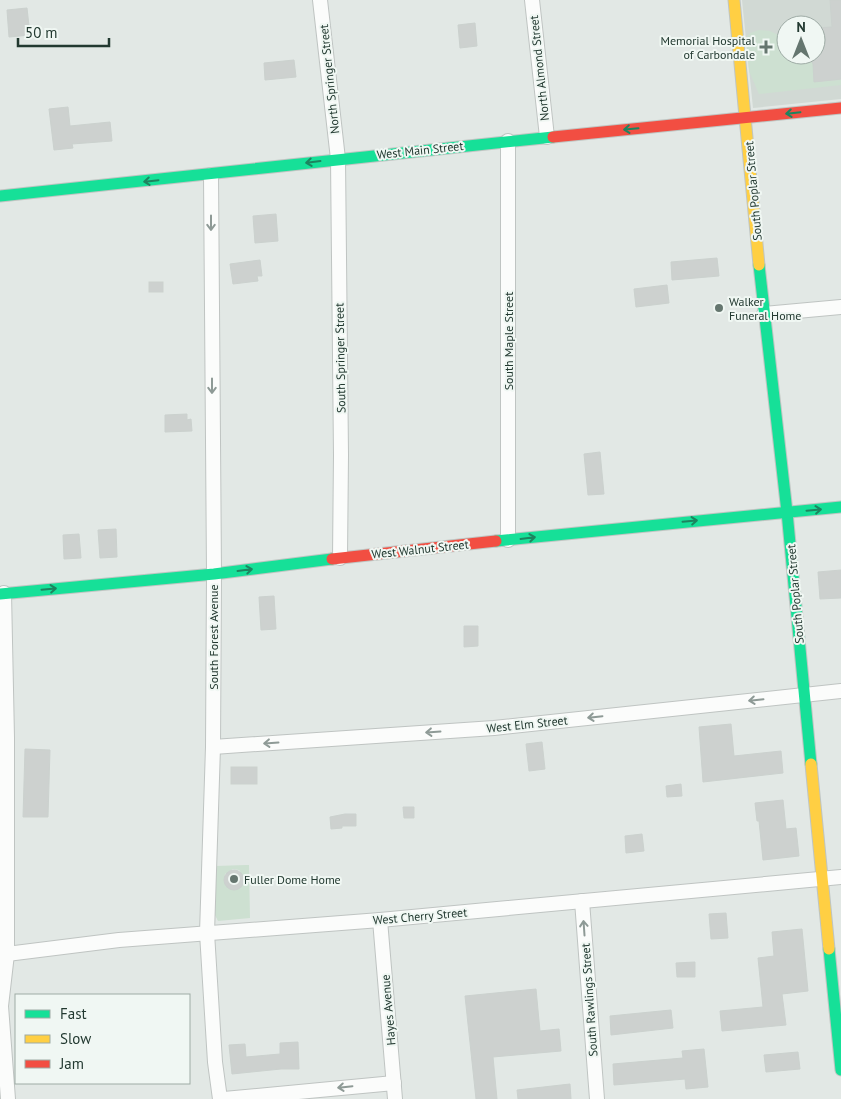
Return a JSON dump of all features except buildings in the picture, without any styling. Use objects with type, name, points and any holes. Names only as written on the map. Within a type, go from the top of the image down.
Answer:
[{"type":"main road","name":"South Poplar Street","points":[[734,0],[764,314],[787,512],[841,1070]]},
{"type":"main road","name":"West Main Street","points":[[0,196],[211,174],[338,158],[841,108]]},
{"type":"main road","name":"West Walnut Street","points":[[2,593],[214,574],[340,558],[617,528],[841,508]]},
{"type":"street","name":"North Springer Street","points":[[320,0],[338,158]]},
{"type":"street","name":"North Almond Street","points":[[532,0],[547,137]]},
{"type":"street","name":"South Maple Street","points":[[508,141],[508,540]]},
{"type":"street","name":"South Springer Street","points":[[338,158],[342,455],[340,558]]},
{"type":"street","name":"South Forest Avenue","points":[[211,174],[214,574],[213,746],[207,934],[215,1062],[220,1099]]},
{"type":"street","points":[[764,314],[841,307]]},
{"type":"street","points":[[2,593],[7,738],[4,955],[0,1006],[8,1099]]},
{"type":"street","name":"West Elm Street","points":[[213,746],[494,728],[841,691]]},
{"type":"street","name":"West Cherry Street","points":[[4,955],[119,940],[380,920],[841,877]]},
{"type":"street","name":"South Rawlings Street","points":[[582,902],[597,1099]]},
{"type":"street","name":"Hayes Avenue","points":[[380,920],[395,1099]]},
{"type":"street","points":[[224,1099],[394,1083]]},
{"type":"shaded area","name":"Memorial Hospital of Carbondale","points":[[742,0],[841,0],[841,99],[753,108]]},
{"type":"green space","points":[[759,30],[770,31],[776,34],[776,65],[815,65],[816,82],[841,80],[841,85],[759,94],[749,71],[746,38],[750,33]]},
{"type":"green space","points":[[249,865],[250,918],[218,921],[215,915],[215,866]],"holes":[[[233,869],[239,870],[244,877],[243,884],[236,890],[227,887],[224,882],[225,874]]]},
{"type":"traffic: fast","points":[[0,196],[553,137]]},
{"type":"traffic: fast","points":[[759,265],[787,512],[811,764]]},
{"type":"traffic: fast","points":[[496,541],[841,507]]},
{"type":"traffic: fast","points":[[0,594],[214,574],[332,559]]},
{"type":"traffic: fast","points":[[829,949],[841,1070]]},
{"type":"traffic: slow","points":[[734,0],[759,265]]},
{"type":"traffic: slow","points":[[811,764],[829,949]]},
{"type":"traffic: jam","points":[[553,137],[841,108]]},
{"type":"traffic: jam","points":[[332,559],[496,541]]},
{"type":"place","name":"Memorial Hospital of Carbondale","points":[[766,47]]},
{"type":"place","name":"Walker Funeral Home","points":[[719,308]]},
{"type":"place","name":"Fuller Dome Home","points":[[234,879]]}]
